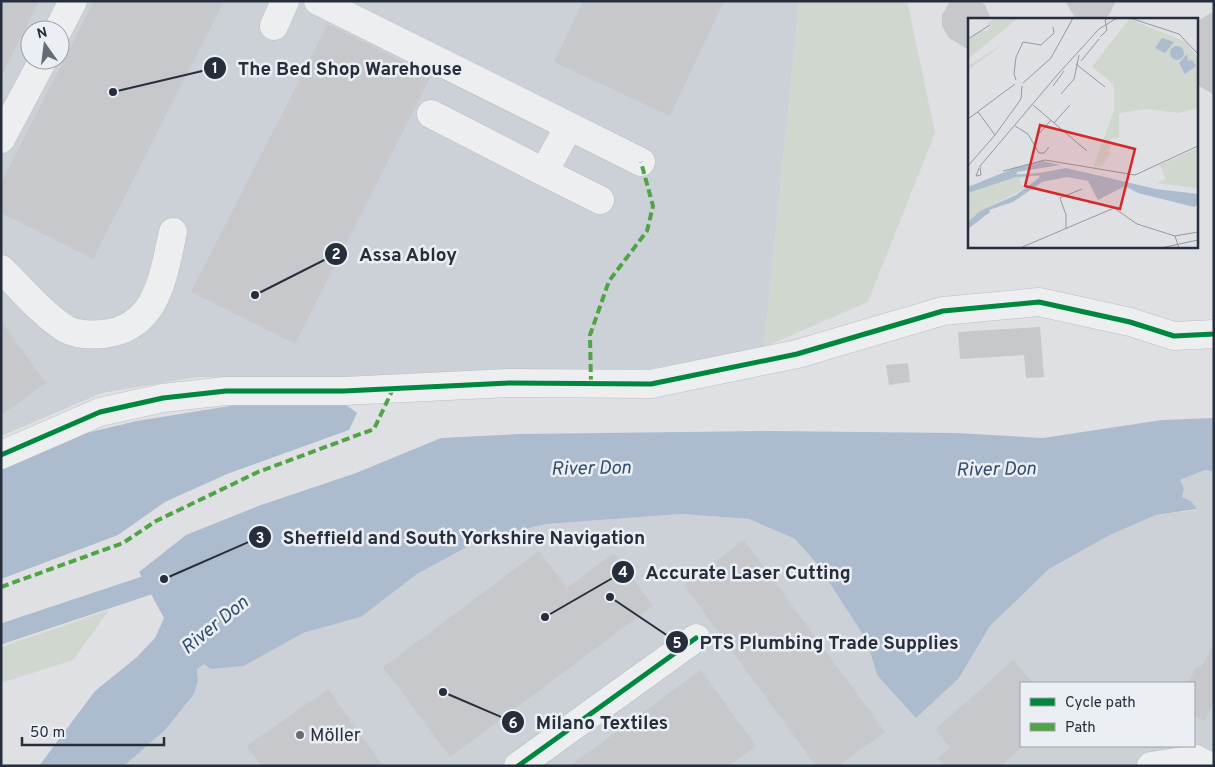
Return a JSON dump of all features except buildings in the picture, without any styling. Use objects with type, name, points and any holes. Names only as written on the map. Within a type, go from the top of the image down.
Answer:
[{"type":"street","points":[[63,20],[73,1]]},
{"type":"street","points":[[274,26],[285,1]]},
{"type":"street","points":[[318,1],[641,162]]},
{"type":"street","points":[[1,139],[38,70]]},
{"type":"street","points":[[431,114],[600,200]]},
{"type":"street","points":[[544,172],[569,126]]},
{"type":"street","points":[[1,269],[53,319],[68,330],[89,336],[113,333],[138,321],[153,304],[167,260],[173,232]]},
{"type":"street","points":[[1,455],[100,412],[163,398],[226,391],[344,391],[509,383],[651,384],[797,354],[943,311],[1040,302],[1130,322],[1174,336],[1214,334]]},
{"type":"street","points":[[518,766],[696,638]]},
{"type":"street","points":[[1151,766],[1196,759],[1209,766]]},
{"type":"shaded area","points":[[1,1],[799,1],[764,347],[650,369],[337,378],[197,377],[102,393],[1,436]]},
{"type":"shaded area","points":[[799,1],[907,1],[935,133],[868,302],[764,347]]},
{"type":"shaded area","points":[[1205,470],[1214,472],[1214,766],[124,766],[165,730],[198,680],[197,668],[204,663],[244,666],[303,633],[361,617],[417,574],[480,540],[546,524],[681,514],[749,519],[795,539],[818,565],[867,641],[877,675],[959,678],[990,626],[1049,569],[1110,535],[1156,515],[1197,510],[1191,501],[1182,497],[1180,480]]},
{"type":"shaded area","points":[[109,610],[73,660],[1,683],[1,647]]},
{"type":"water","points":[[242,404],[345,404],[357,413],[349,430],[227,474],[165,502],[118,535],[1,579],[1,467],[44,443],[137,421]]},
{"type":"water","name":"River Don","points":[[1214,418],[1214,472],[1205,470],[1180,480],[1184,489],[1182,497],[1191,501],[1197,509],[1156,515],[1110,535],[1049,569],[990,626],[959,678],[916,718],[877,675],[867,641],[818,565],[795,539],[749,519],[681,514],[546,524],[480,540],[417,574],[361,617],[303,633],[244,666],[211,669],[204,664],[197,669],[198,680],[194,694],[165,730],[124,766],[39,766],[95,691],[137,657],[155,638],[164,618],[139,572],[186,535],[261,505],[356,473],[441,438],[520,434],[769,431],[956,433],[1043,438],[1162,420]]},
{"type":"waterway","points":[[1,634],[172,577]]},
{"type":"marked path","points":[[591,384],[590,335],[609,281],[647,231],[653,206],[641,162]]},
{"type":"marked path","points":[[1,587],[123,543],[156,521],[258,472],[374,429],[393,389]]},
{"type":"cycle path","points":[[1,455],[100,412],[163,398],[226,391],[344,391],[509,383],[651,384],[797,354],[943,311],[1039,302],[1130,322],[1174,336],[1214,334]]},
{"type":"cycle path","points":[[518,766],[696,638]]},
{"type":"place","name":"The Bed Shop Warehouse","points":[[113,92]]},
{"type":"place","name":"Assa Abloy","points":[[255,295]]},
{"type":"place","name":"Sheffield and South Yorkshire Navigation","points":[[164,579]]},
{"type":"place","name":"PTS Plumbing Trade Supplies","points":[[610,597]]},
{"type":"place","name":"Accurate Laser Cutting","points":[[545,617]]},
{"type":"place","name":"Milano Textiles","points":[[443,692]]},
{"type":"place","name":"Möller","points":[[300,735]]}]
